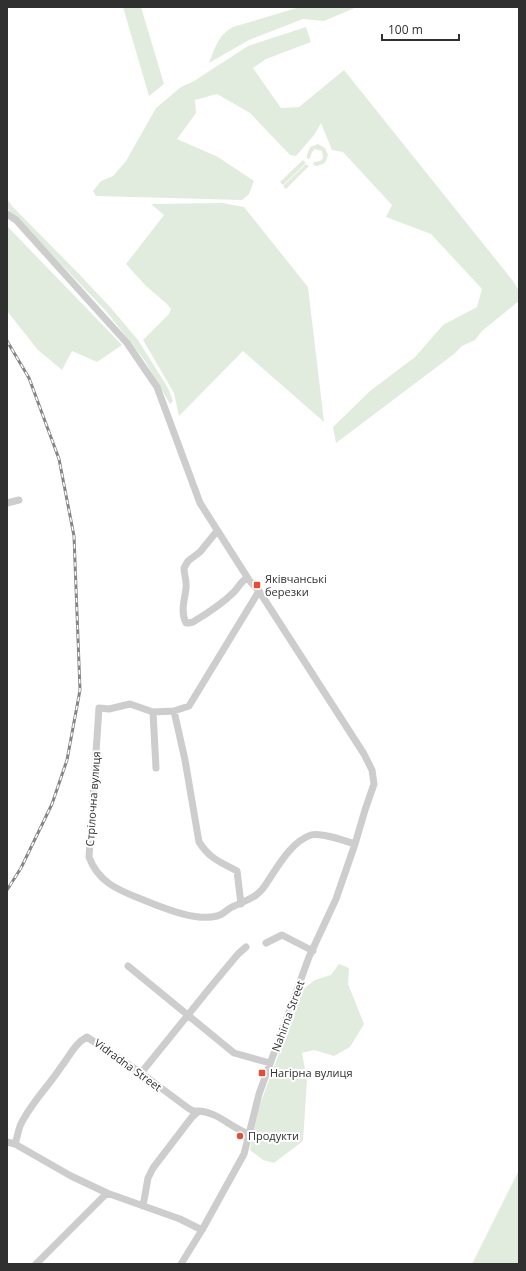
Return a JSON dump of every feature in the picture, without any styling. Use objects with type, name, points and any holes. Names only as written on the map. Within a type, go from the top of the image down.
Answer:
[{"type":"street","points":[[7,214],[16,220],[127,343],[157,387],[200,503],[247,578],[259,591],[189,706],[174,711],[153,712],[156,768]]},
{"type":"street","points":[[7,504],[19,500]]},
{"type":"street","points":[[217,531],[204,548],[188,561],[184,568],[186,582],[183,602],[184,620],[186,623],[189,624],[193,622],[222,603],[236,591],[242,580],[247,578]]},
{"type":"street","name":"Nahirna Street","points":[[181,1264],[202,1230],[244,1154],[259,1094],[294,997],[336,899],[374,784],[372,770],[364,754],[259,591]]},
{"type":"street","name":"Стрілочна вулиця","points":[[153,712],[130,704],[109,709],[99,708],[89,857],[96,871],[108,884],[175,912],[209,918],[219,916],[232,907],[255,897],[261,892],[281,860],[299,842],[312,835],[323,836],[355,844]]},
{"type":"street","points":[[174,711],[186,760],[199,842],[205,852],[214,859],[237,871],[241,904]]},
{"type":"street","points":[[266,943],[282,935],[313,951]]},
{"type":"street","points":[[141,1072],[238,954],[246,947]]},
{"type":"street","points":[[128,966],[234,1053],[270,1063]]},
{"type":"street","name":"Vidradna Street","points":[[15,1144],[20,1126],[40,1094],[62,1066],[66,1058],[82,1039],[87,1037],[141,1072],[193,1111],[208,1111],[237,1129],[249,1134]]},
{"type":"street","points":[[143,1206],[148,1178],[153,1168],[192,1117],[199,1111]]},
{"type":"street","points":[[7,1142],[15,1144],[71,1176],[106,1193],[180,1219],[202,1230]]},
{"type":"street","points":[[36,1264],[106,1193]]},
{"type":"green space","points":[[123,7],[141,7],[164,84],[149,96]]},
{"type":"green space","points":[[300,7],[357,7],[324,21],[303,19],[249,40],[209,63],[220,38],[228,30],[233,27]]},
{"type":"green space","points":[[306,27],[311,42],[266,59],[253,68],[281,108],[299,107],[344,70],[513,281],[519,291],[519,301],[482,331],[475,340],[462,346],[454,354],[336,443],[333,427],[370,391],[415,357],[443,325],[477,307],[482,289],[431,234],[386,217],[392,205],[343,152],[332,150],[321,123],[314,135],[296,156],[290,155],[250,113],[217,94],[195,100],[196,113],[177,139],[218,157],[254,181],[249,194],[242,200],[96,196],[93,191],[101,181],[113,176],[126,161],[156,108],[181,87],[194,81],[248,46]]},
{"type":"green space","points":[[318,144],[325,148],[328,155],[325,163],[317,166],[313,165],[314,162],[320,161],[323,158],[322,151],[315,149],[310,158],[307,159],[307,155],[310,147]]},
{"type":"green space","points":[[303,160],[306,163],[283,185],[280,182]]},
{"type":"green space","points":[[306,164],[309,166],[286,189],[283,186]]},
{"type":"green space","points":[[7,199],[12,206],[111,308],[138,340],[168,388],[173,401],[170,404],[145,361],[106,311],[7,208]]},
{"type":"green space","points":[[222,203],[244,207],[308,287],[324,422],[243,351],[179,416],[174,393],[143,340],[169,314],[171,309],[146,286],[126,264],[164,215],[151,204]]},
{"type":"green space","points":[[7,226],[122,345],[97,362],[72,351],[62,370],[38,350],[7,311]]},
{"type":"green space","points":[[339,964],[349,968],[348,984],[364,1024],[350,1047],[334,1056],[314,1050],[302,1053],[307,1080],[303,1141],[274,1163],[263,1160],[250,1150],[256,1115],[303,989],[315,980],[331,975]]},
{"type":"green space","points":[[519,1170],[519,1264],[472,1264]]},
{"type":"railway","points":[[7,341],[29,378],[59,459],[74,536],[80,690],[67,760],[52,804],[21,868],[7,890]]},
{"type":"place","name":"Яківчанські березки","points":[[257,585]]},
{"type":"place","name":"Нагірна вулиця","points":[[262,1073]]},
{"type":"place","name":"Продукти","points":[[240,1136]]}]
